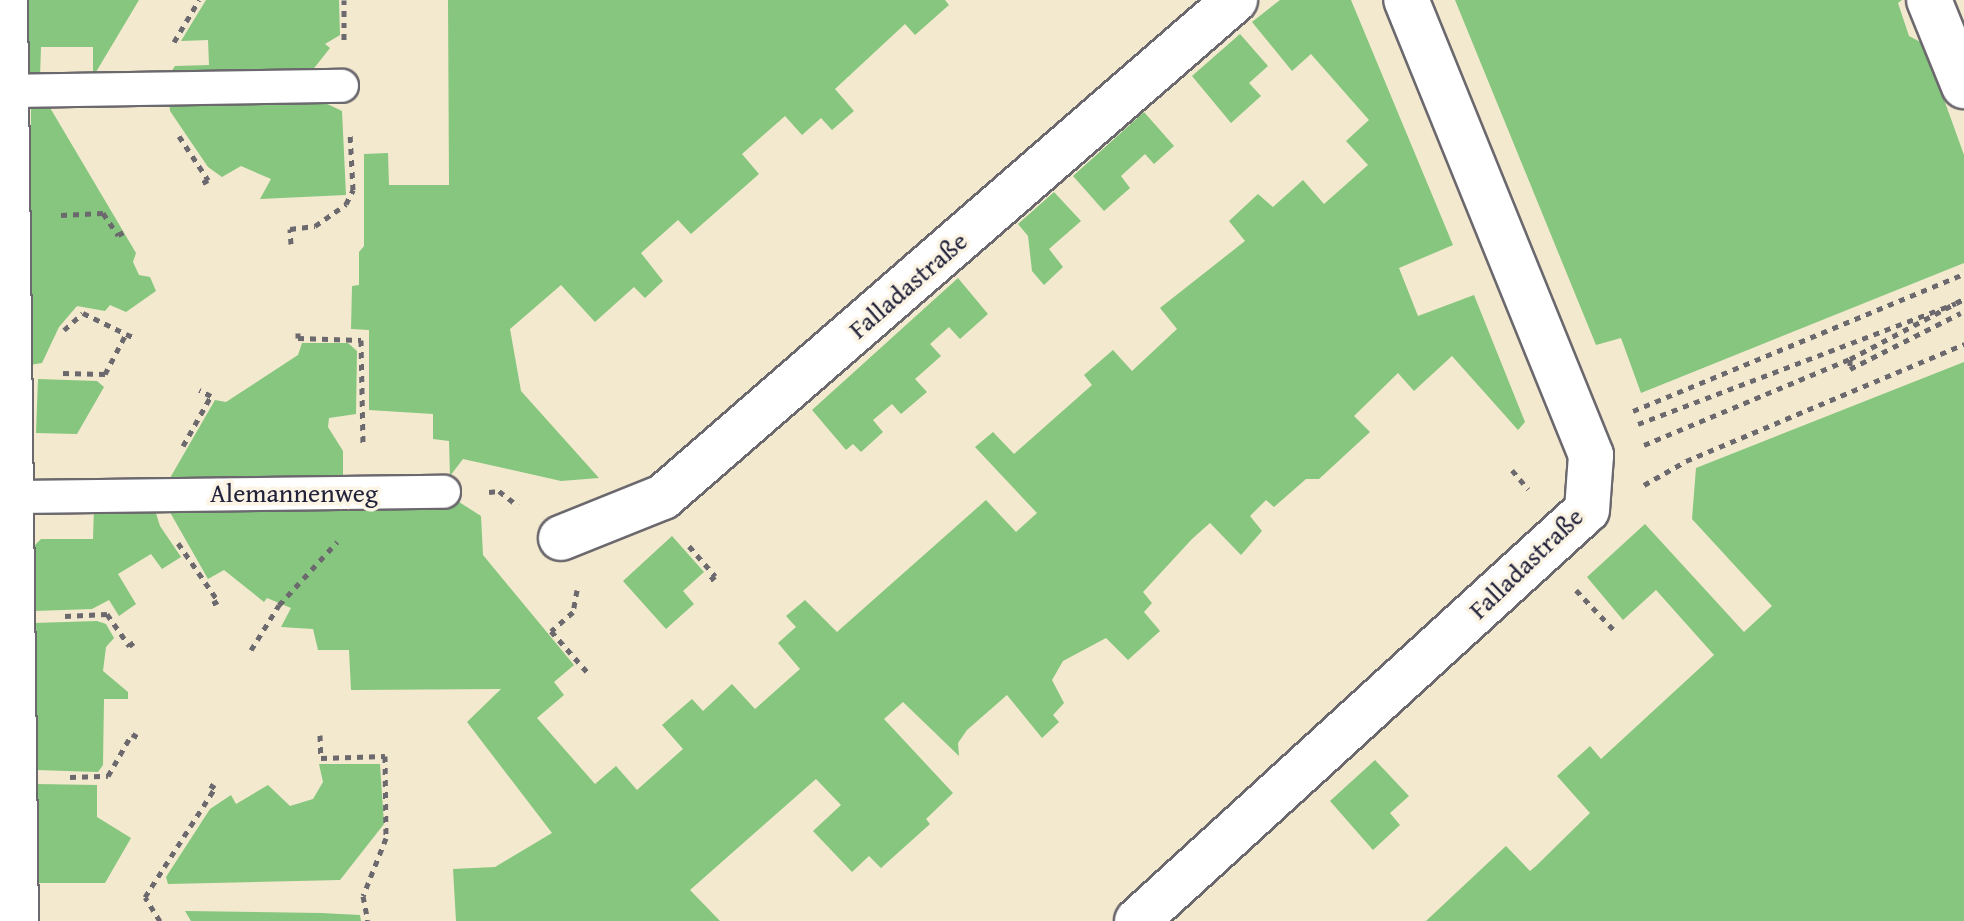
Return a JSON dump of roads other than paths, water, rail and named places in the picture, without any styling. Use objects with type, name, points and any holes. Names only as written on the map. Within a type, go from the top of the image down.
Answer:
[{"type":"street","points":[[5,0],[9,217],[29,372],[11,497],[16,921]]},
{"type":"street","name":"Falladastraße","points":[[561,538],[663,497],[1235,0]]},
{"type":"street","name":"Falladastraße","points":[[1137,921],[1587,510],[1591,455],[1406,0]]},
{"type":"street","points":[[1929,0],[1964,86]]},
{"type":"lane","points":[[6,91],[342,86]]},
{"type":"lane","name":"Alemannenweg","points":[[11,497],[444,492]]}]
